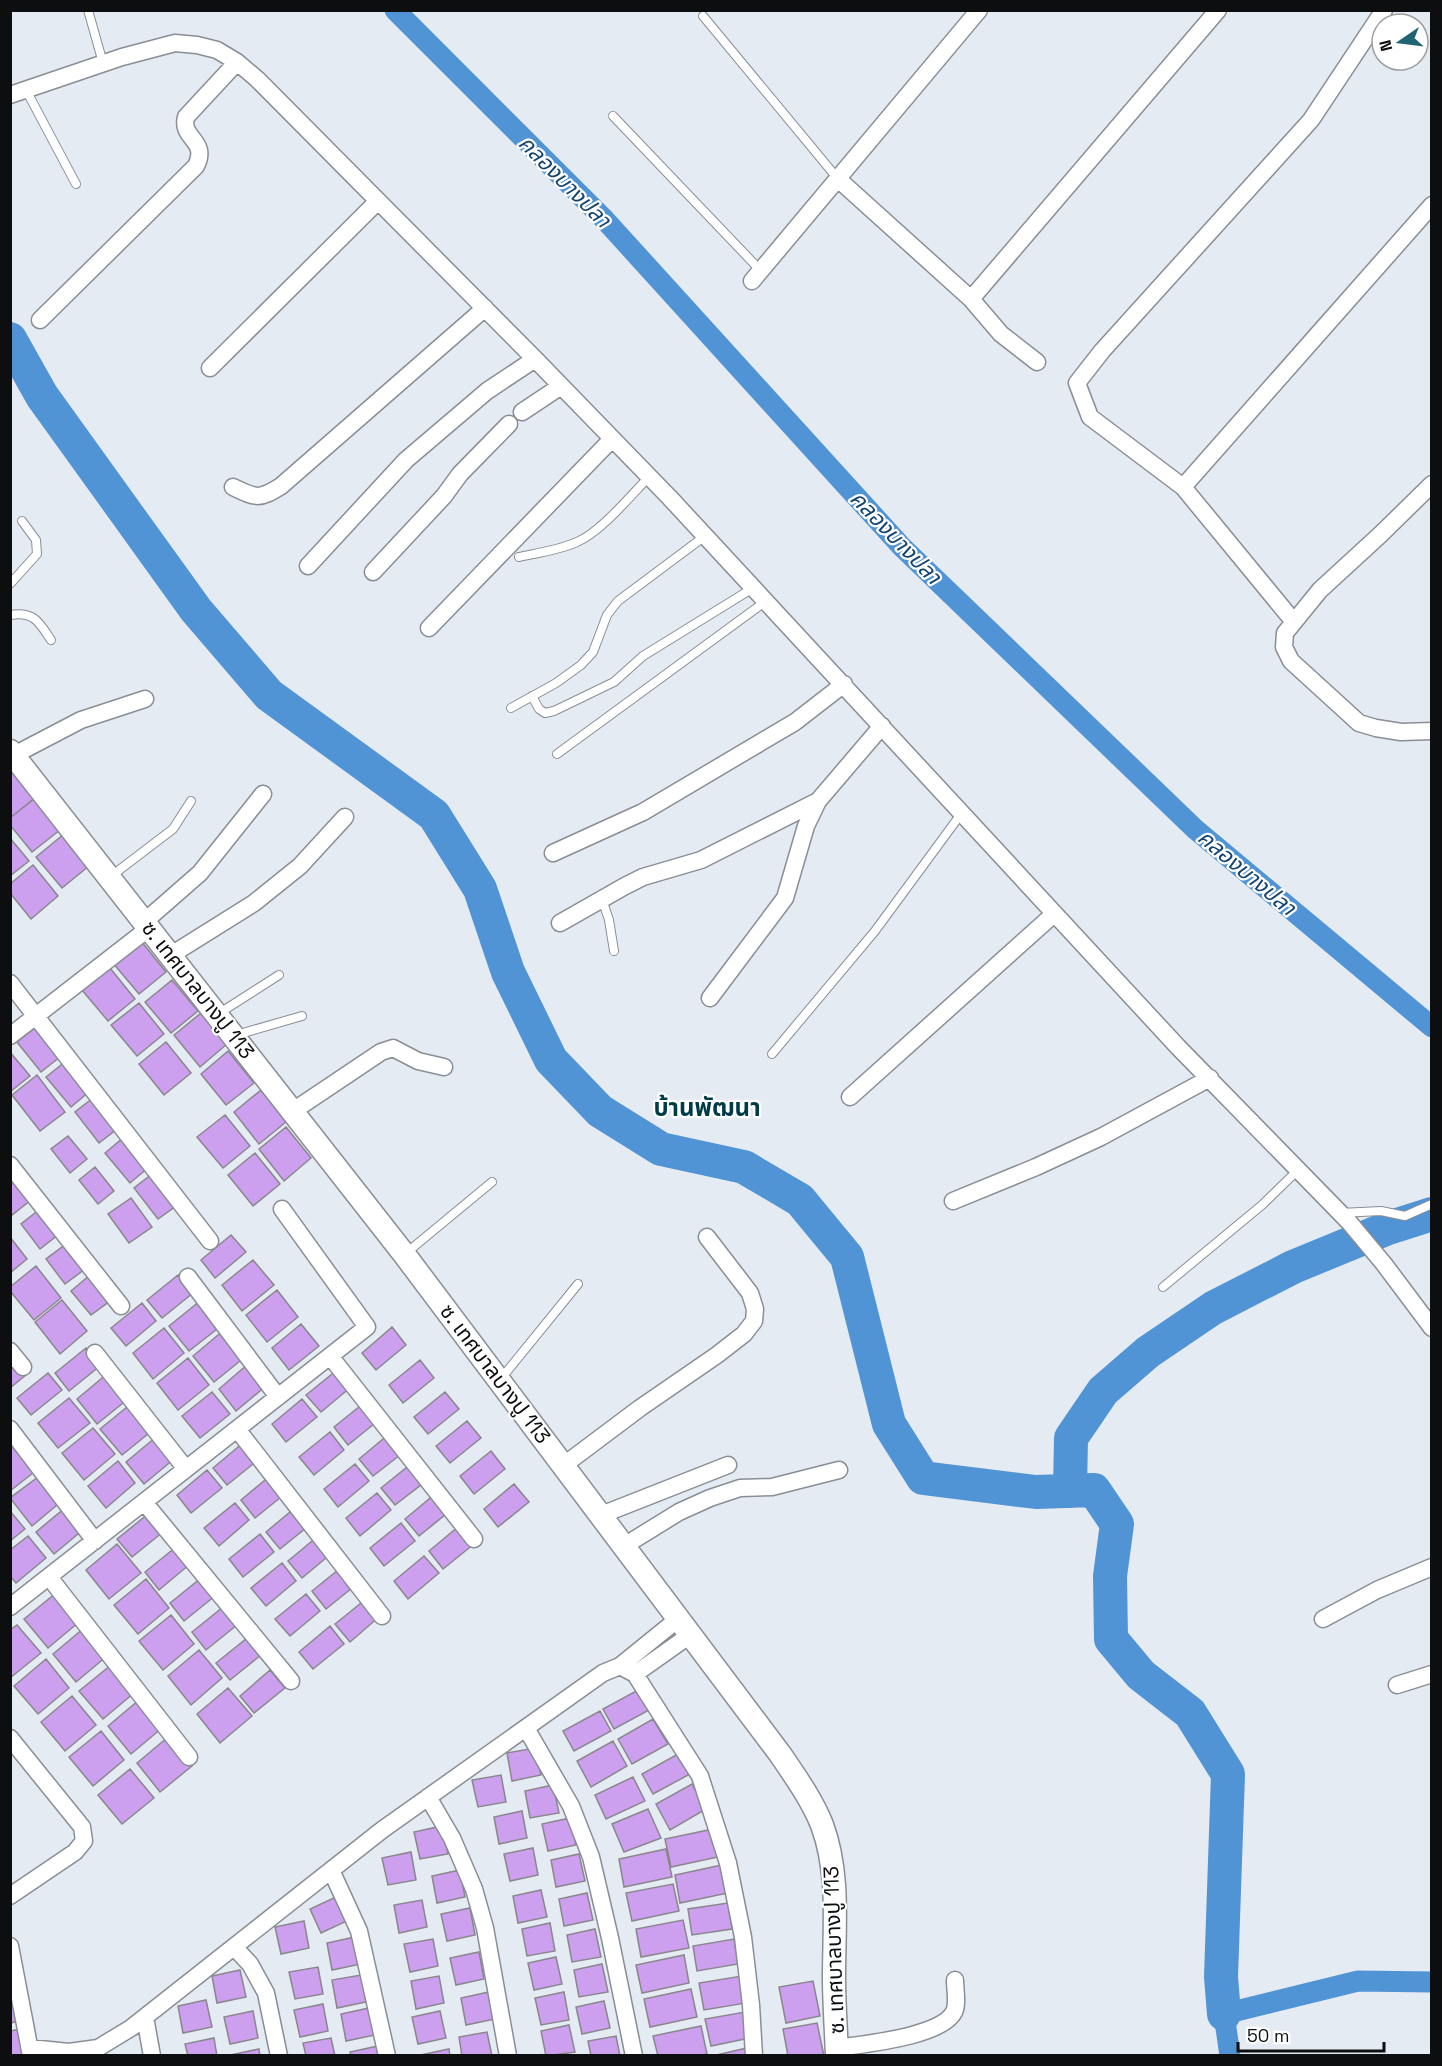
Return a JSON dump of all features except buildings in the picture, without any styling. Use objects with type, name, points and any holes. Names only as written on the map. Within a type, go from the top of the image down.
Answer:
[{"type":"street","points":[[756,276],[980,10]]},
{"type":"street","points":[[971,299],[1218,10]]},
{"type":"street","points":[[1294,622],[1183,487],[1090,417],[1077,383],[1102,351],[1311,120],[1384,10]]},
{"type":"street","points":[[18,93],[103,63],[175,43],[217,50],[237,62],[485,308],[705,536],[1178,1047],[1345,1218],[1384,1264],[1430,1325]]},
{"type":"street","points":[[40,320],[196,166],[201,157],[199,148],[186,130],[186,117],[237,62]]},
{"type":"street","points":[[838,178],[971,299],[1001,334],[1037,362]]},
{"type":"street","points":[[210,368],[378,201]]},
{"type":"street","points":[[1183,487],[1431,205]]},
{"type":"street","points":[[233,488],[256,498],[281,486],[485,308]]},
{"type":"street","points":[[308,566],[406,460],[487,391],[535,359]]},
{"type":"street","points":[[522,412],[561,386]]},
{"type":"street","points":[[373,572],[444,496],[460,474],[509,424]]},
{"type":"street","points":[[429,628],[612,439]]},
{"type":"street","points":[[1431,484],[1320,590],[1286,633],[1284,647],[1291,661],[1359,723],[1401,732],[1431,731]]},
{"type":"street","points":[[553,853],[643,812],[795,722],[844,684]]},
{"type":"street","points":[[12,753],[81,720],[145,699]]},
{"type":"street","points":[[710,998],[785,898],[806,826],[818,801],[882,726]]},
{"type":"street","name":"ซ. เทศบาลบางปู 113","points":[[12,753],[404,1254],[780,1754],[803,1790],[822,1824],[831,1854],[834,1893],[837,2052]]},
{"type":"street","points":[[10,1036],[147,925],[200,873],[262,794]]},
{"type":"street","points":[[560,922],[643,877],[701,860],[818,801]]},
{"type":"street","points":[[171,955],[254,903],[300,866],[345,818]]},
{"type":"street","points":[[850,1097],[1054,914]]},
{"type":"street","points":[[10,983],[210,1241]]},
{"type":"street","points":[[293,1111],[381,1052],[393,1048],[418,1061],[444,1067]]},
{"type":"street","points":[[953,1201],[1101,1137],[1210,1078]]},
{"type":"street","points":[[10,1166],[121,1306]]},
{"type":"street","points":[[10,1607],[367,1327],[282,1209]]},
{"type":"street","points":[[564,1465],[640,1408],[717,1355],[744,1334],[754,1321],[755,1309],[750,1293],[707,1237]]},
{"type":"street","points":[[188,1277],[278,1397]]},
{"type":"street","points":[[10,1351],[23,1367]]},
{"type":"street","points":[[95,1353],[186,1469]]},
{"type":"street","points":[[330,1356],[474,1539]]},
{"type":"street","points":[[10,1429],[95,1541]]},
{"type":"street","points":[[237,1429],[382,1616]]},
{"type":"street","points":[[601,1515],[728,1465]]},
{"type":"street","points":[[624,1546],[679,1512],[710,1498],[740,1488],[772,1487],[839,1470]]},
{"type":"street","points":[[144,1502],[291,1681]]},
{"type":"street","points":[[1323,1620],[1377,1590],[1431,1567]]},
{"type":"street","points":[[49,1577],[189,1757]]},
{"type":"street","points":[[10,1946],[31,2052],[69,2052],[98,2048],[131,2028],[382,1830],[603,1673],[627,1670],[684,1627]]},
{"type":"street","points":[[627,1670],[700,1776],[724,1852],[743,1937],[754,2055]]},
{"type":"street","points":[[1397,1684],[1431,1674]]},
{"type":"street","points":[[526,1728],[571,1806],[591,1857],[634,2055]]},
{"type":"street","points":[[10,1738],[82,1827],[84,1841],[75,1852],[10,1896]]},
{"type":"street","points":[[428,1797],[452,1838],[474,1889],[485,1928],[508,2055]]},
{"type":"street","points":[[331,1870],[359,1931],[387,2055]]},
{"type":"street","points":[[234,1947],[250,1964],[266,1993],[279,2055]]},
{"type":"street","points":[[837,2052],[895,2040],[935,2028],[946,2022],[956,2006],[955,1980]]},
{"type":"street","points":[[145,2017],[152,2055]]},
{"type":"lane","points":[[88,10],[103,63]]},
{"type":"lane","points":[[703,16],[838,178]]},
{"type":"lane","points":[[18,93],[76,184]]},
{"type":"lane","points":[[613,116],[756,276]]},
{"type":"lane","points":[[519,557],[552,550],[592,533],[649,477]]},
{"type":"lane","points":[[10,584],[37,554],[36,540],[22,521]]},
{"type":"lane","points":[[511,708],[556,683],[581,665],[593,652],[607,615],[618,601],[705,536]]},
{"type":"lane","points":[[532,696],[544,713],[554,711],[614,682],[643,656],[753,588]]},
{"type":"lane","points":[[557,754],[766,601]]},
{"type":"lane","points":[[10,615],[22,613],[33,617],[51,640]]},
{"type":"lane","points":[[110,878],[173,829],[191,801]]},
{"type":"lane","points":[[772,1054],[874,931],[961,814]]},
{"type":"lane","points":[[602,899],[609,920],[614,951]]},
{"type":"lane","points":[[217,1014],[279,975]]},
{"type":"lane","points":[[234,1035],[302,1016]]},
{"type":"lane","points":[[1163,1287],[1262,1205],[1298,1170]]},
{"type":"lane","points":[[404,1254],[492,1182]]},
{"type":"lane","points":[[1345,1218],[1380,1211],[1405,1216],[1431,1204]]},
{"type":"lane","points":[[500,1380],[578,1284]]},
{"type":"waterway","name":"คลองบางปลา","points":[[395,10],[605,220],[902,547],[1195,829],[1432,1027]]},
{"type":"waterway","points":[[10,339],[42,396],[196,610],[269,695],[434,815],[480,889],[508,972],[551,1060],[600,1111],[661,1149],[744,1167],[800,1200],[847,1257],[889,1424],[923,1478],[1036,1492],[1094,1490],[1117,1524],[1110,1576],[1111,1639],[1141,1675],[1190,1713],[1228,1774],[1221,1977],[1224,2014]]},
{"type":"waterway","points":[[1070,1491],[1071,1438],[1103,1391],[1148,1352],[1213,1308],[1293,1267],[1388,1228],[1432,1214]]},
{"type":"waterway","points":[[1230,2056],[1224,2014],[1358,1981],[1432,1982]]},
{"type":"district","name":"บ้านพัฒนา","points":[[707,1108]]}]
